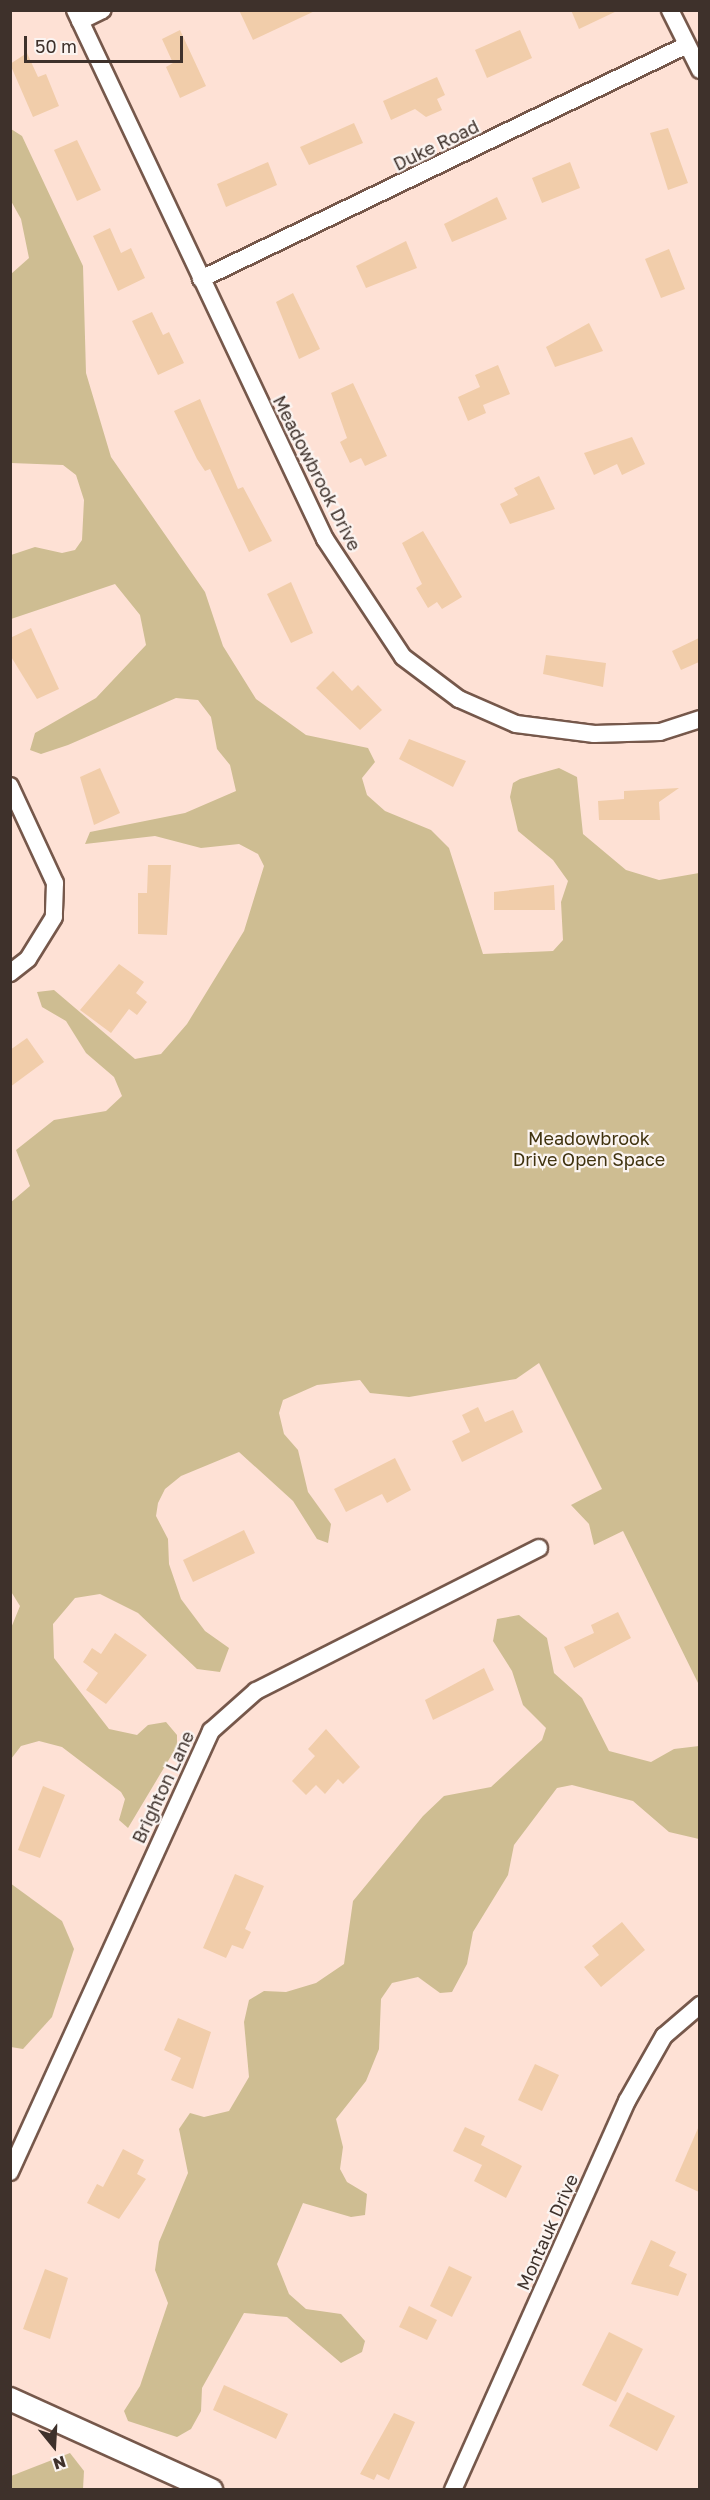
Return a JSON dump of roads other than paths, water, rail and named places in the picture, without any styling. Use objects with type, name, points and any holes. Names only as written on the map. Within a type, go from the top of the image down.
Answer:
[{"type":"street","points":[[78,16],[102,10]]},
{"type":"street","points":[[670,10],[699,70]]},
{"type":"street","name":"Meadowbrook Drive","points":[[78,16],[325,539],[403,657],[459,699],[516,723],[594,734],[660,732],[699,719]]},
{"type":"street","name":"Duke Road","points":[[201,279],[687,45]]},
{"type":"street","points":[[10,786],[55,883],[54,917],[28,959],[10,973]]},
{"type":"street","name":"Brighton Lane","points":[[10,2172],[211,1731],[255,1691],[539,1548]]},
{"type":"street","name":"Montauk Drive","points":[[453,2490],[627,2101],[664,2036],[699,2005]]},
{"type":"street","points":[[10,2398],[211,2490]]},
{"type":"park label","name":"Meadowbrook Drive Open Space","points":[[589,1149]]}]
